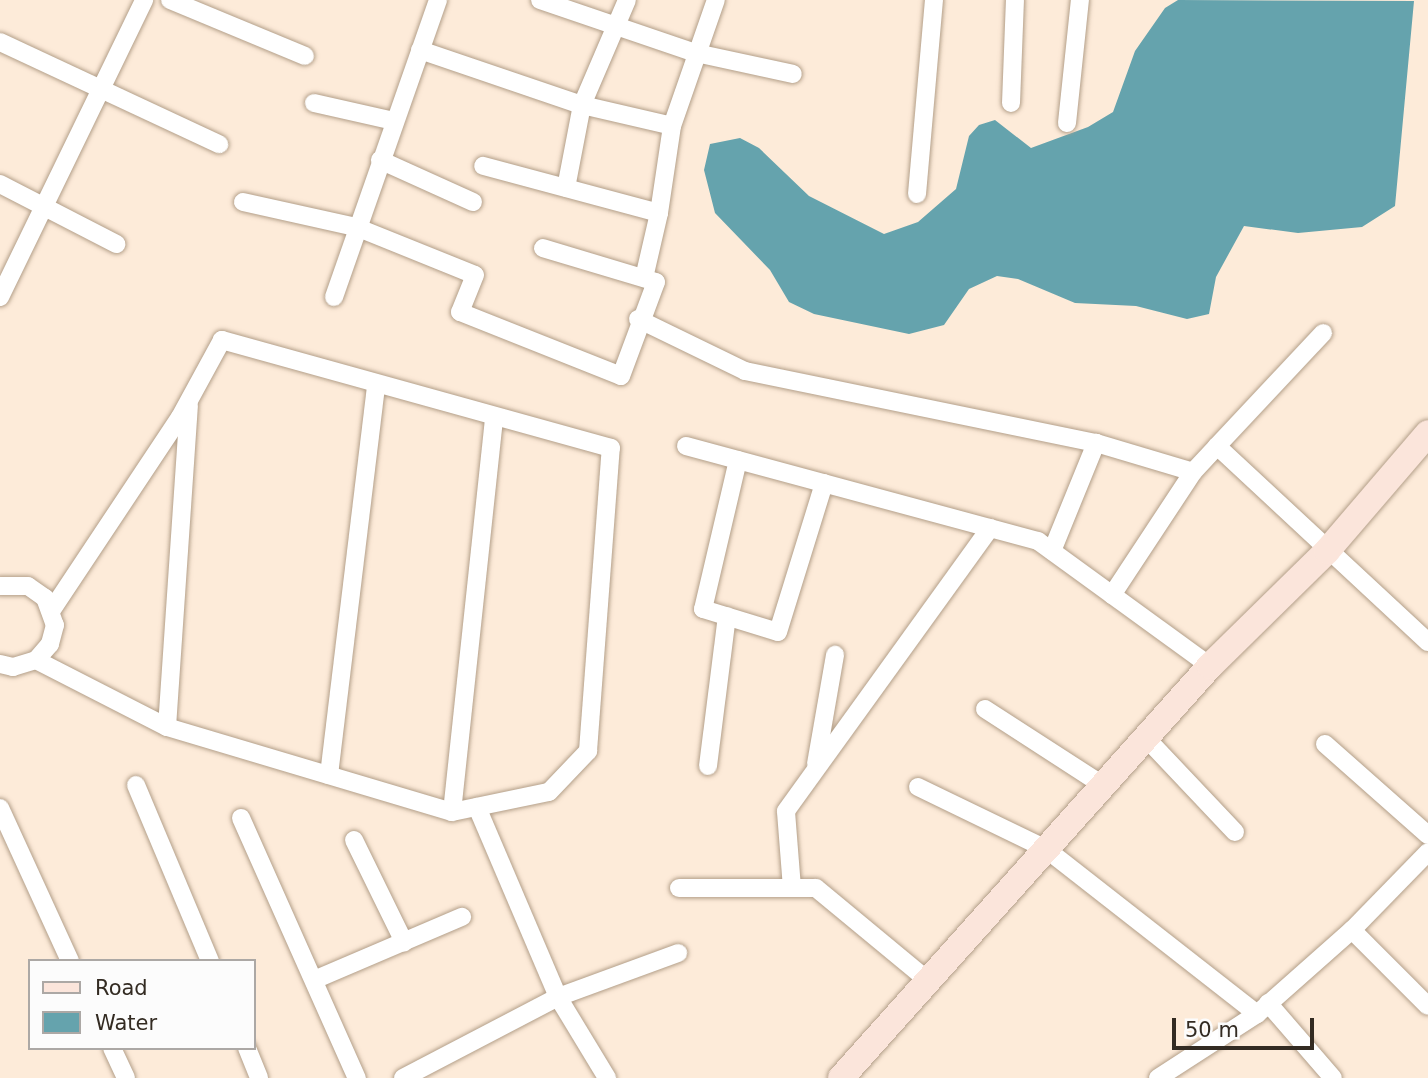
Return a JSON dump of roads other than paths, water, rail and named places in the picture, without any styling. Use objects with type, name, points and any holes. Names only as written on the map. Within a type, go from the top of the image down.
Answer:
[{"type":"street","points":[[0,297],[144,0]]},
{"type":"street","points":[[170,0],[304,55]]},
{"type":"street","points":[[334,297],[438,0]]},
{"type":"street","points":[[540,0],[617,29],[696,53],[793,74]]},
{"type":"street","points":[[566,188],[582,105],[617,29],[627,0]]},
{"type":"street","points":[[644,278],[659,213],[672,126],[716,0]]},
{"type":"street","points":[[917,194],[934,0]]},
{"type":"street","points":[[1011,103],[1015,0]]},
{"type":"street","points":[[1067,123],[1080,0]]},
{"type":"street","points":[[0,42],[219,144]]},
{"type":"street","points":[[420,50],[582,105],[672,126]]},
{"type":"street","points":[[314,103],[394,121]]},
{"type":"street","points":[[380,160],[473,202]]},
{"type":"street","points":[[483,166],[659,213]]},
{"type":"street","points":[[0,184],[116,244]]},
{"type":"street","points":[[243,202],[356,228],[475,275],[460,312],[621,376],[638,320],[656,282],[543,248]]},
{"type":"street","points":[[638,320],[745,371],[1096,443],[1193,472]]},
{"type":"street","points":[[1112,595],[1193,472],[1323,333]]},
{"type":"street","points":[[0,664],[13,667],[36,660],[50,644],[52,610],[189,401],[222,340],[611,448],[588,751],[549,792],[452,812],[167,727],[36,660]]},
{"type":"street","points":[[329,775],[376,384]]},
{"type":"street","points":[[167,727],[189,401]]},
{"type":"street","points":[[452,812],[494,417]]},
{"type":"street","points":[[841,1078],[926,979],[1147,739],[1210,666],[1327,551],[1428,433]]},
{"type":"street","points":[[1052,551],[1096,443]]},
{"type":"street","points":[[685,446],[1038,541],[1210,666]]},
{"type":"street","points":[[1217,446],[1428,642]]},
{"type":"street","points":[[738,460],[703,609],[778,632],[824,483]]},
{"type":"street","points":[[792,888],[786,811],[990,528]]},
{"type":"street","points":[[0,586],[28,586],[52,610]]},
{"type":"street","points":[[708,765],[727,616]]},
{"type":"street","points":[[815,771],[835,655]]},
{"type":"street","points":[[985,709],[1104,786]]},
{"type":"street","points":[[1147,739],[1235,832]]},
{"type":"street","points":[[1325,744],[1428,835]]},
{"type":"street","points":[[135,785],[209,959]]},
{"type":"street","points":[[918,787],[1046,849],[1263,1009],[1333,1078]]},
{"type":"street","points":[[477,807],[558,997],[607,1078]]},
{"type":"street","points":[[0,808],[70,959]]},
{"type":"street","points":[[241,818],[357,1078]]},
{"type":"street","points":[[354,839],[404,942]]},
{"type":"street","points":[[1158,1078],[1263,1009],[1352,930],[1428,852]]},
{"type":"street","points":[[679,888],[816,888],[926,979]]},
{"type":"street","points":[[314,980],[462,917]]},
{"type":"street","points":[[1352,930],[1428,1006]]},
{"type":"street","points":[[403,1078],[558,997],[678,953]]},
{"type":"street","points":[[113,1050],[126,1078]]},
{"type":"street","points":[[248,1050],[259,1078]]},
{"type":"water","points":[[1178,0],[1414,1],[1395,206],[1362,227],[1298,233],[1244,226],[1216,277],[1209,314],[1187,319],[1136,306],[1075,303],[1018,279],[997,276],[969,289],[944,325],[909,334],[814,314],[789,302],[770,270],[715,213],[704,170],[710,144],[740,138],[759,148],[809,196],[884,234],[918,222],[956,189],[969,136],[979,125],[995,120],[1031,148],[1088,127],[1113,112],[1135,51],[1165,8]]}]
